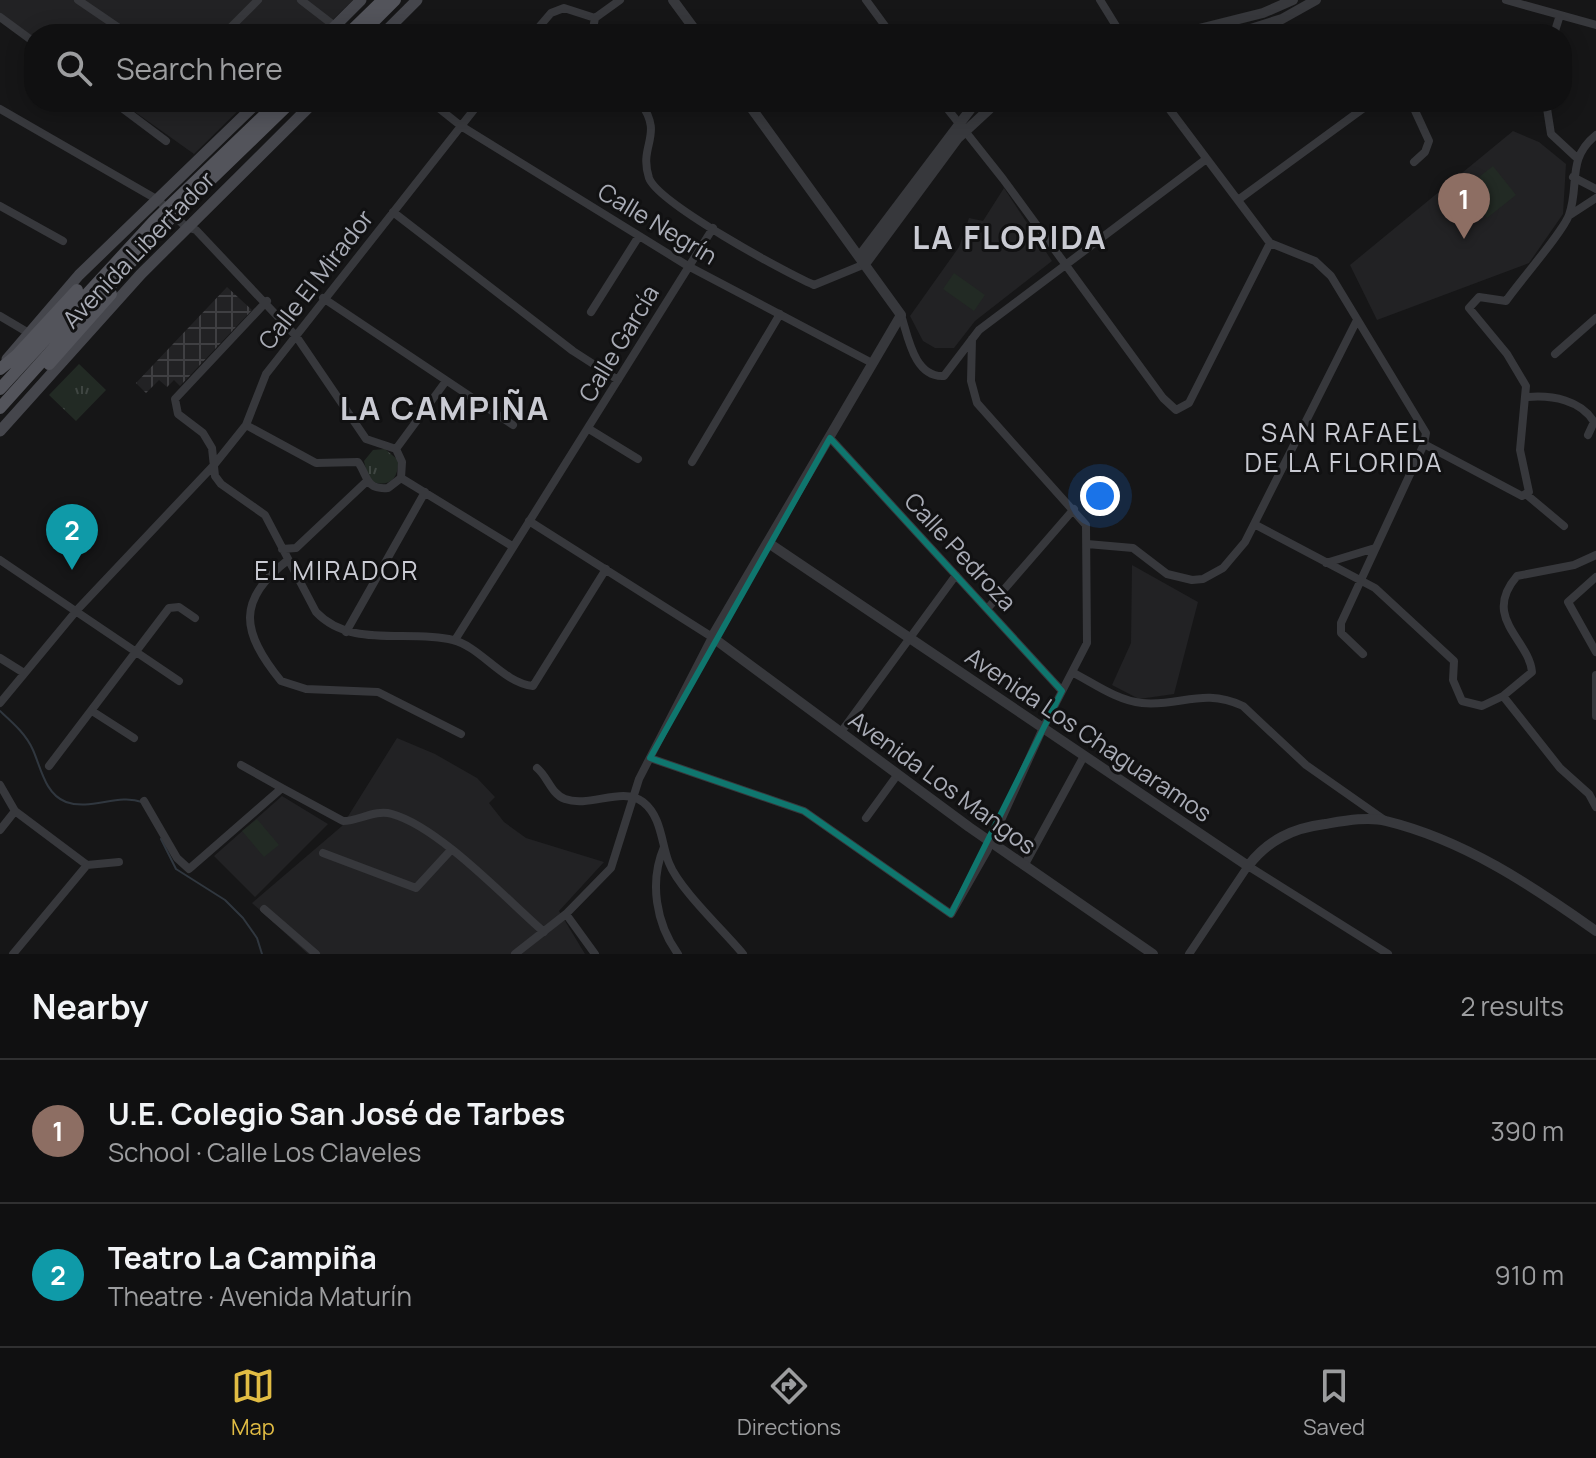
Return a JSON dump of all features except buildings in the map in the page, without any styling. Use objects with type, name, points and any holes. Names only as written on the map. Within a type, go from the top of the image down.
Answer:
[{"type":"main road","points":[[344,24],[361,0]]},
{"type":"main road","points":[[350,24],[383,0]]},
{"type":"main road","points":[[371,24],[395,0]]},
{"type":"main road","points":[[393,24],[417,0]]},
{"type":"main road","name":"Avenida Libertador","points":[[0,368],[27,332],[79,275],[248,112]]},
{"type":"main road","name":"Avenida Libertador","points":[[0,389],[154,221],[268,112]]},
{"type":"main road","name":"Avenida Libertador","points":[[0,408],[153,238],[281,112]]},
{"type":"main road","name":"Avenida Libertador","points":[[0,431],[186,227],[304,112]]},
{"type":"main road","points":[[182,176],[176,190],[181,205],[188,210],[209,206]]},
{"type":"main road","points":[[141,217],[153,214],[167,219],[172,230],[170,244]]},
{"type":"main road","points":[[0,368],[133,237],[154,221]]},
{"type":"main road","points":[[0,421],[133,268],[153,238]]},
{"type":"street","points":[[78,0],[113,24]]},
{"type":"street","points":[[234,24],[258,0]]},
{"type":"street","points":[[301,0],[330,24]]},
{"type":"street","points":[[594,24],[595,18],[620,0]]},
{"type":"street","points":[[673,0],[691,24]]},
{"type":"street","points":[[866,0],[884,24]]},
{"type":"street","points":[[1100,0],[1115,24]]},
{"type":"street","points":[[1219,24],[1263,13],[1293,0]]},
{"type":"street","points":[[1266,24],[1316,0]]},
{"type":"street","points":[[1506,0],[1596,25]]},
{"type":"street","points":[[542,24],[551,13],[564,8],[595,18]]},
{"type":"street","points":[[1557,24],[1560,15]]},
{"type":"street","points":[[0,17],[24,35]]},
{"type":"street","points":[[0,109],[158,200],[186,227],[196,230],[267,301],[296,336],[366,439],[396,449],[402,462],[401,478],[394,485],[381,489],[366,482],[358,462],[316,463],[246,425]]},
{"type":"street","points":[[127,112],[166,141]]},
{"type":"street","name":"Calle Negrín","points":[[444,112],[461,126],[688,266],[872,363]]},
{"type":"street","name":"Calle El Mirador","points":[[0,703],[77,610],[214,465],[246,425],[266,374],[472,112]]},
{"type":"street","points":[[646,112],[653,124],[646,158],[653,186],[660,195],[814,285],[862,261],[970,112]]},
{"type":"street","points":[[754,112],[901,315],[915,358],[938,376],[951,371],[962,349],[972,339],[1064,264],[1205,160]]},
{"type":"street","points":[[950,112],[1163,398],[1176,410],[1189,403],[1270,243]]},
{"type":"street","points":[[961,127],[983,112]]},
{"type":"street","points":[[1171,112],[1270,243],[1321,264],[1331,276],[1356,322],[1426,433],[1424,444],[1340,627],[1346,639],[1363,654]]},
{"type":"street","points":[[1238,200],[1358,112]]},
{"type":"street","points":[[1414,162],[1425,152],[1429,141],[1416,112]]},
{"type":"street","points":[[1548,112],[1551,134],[1578,159]]},
{"type":"street","points":[[1569,215],[1578,159],[1596,135]]},
{"type":"street","points":[[1573,177],[1596,189]]},
{"type":"street","points":[[1527,495],[1530,488],[1520,450],[1520,432],[1528,397],[1526,386],[1507,354],[1469,308],[1479,297],[1506,301],[1569,215],[1596,198]]},
{"type":"street","points":[[0,206],[63,241]]},
{"type":"street","points":[[393,212],[573,351],[618,380]]},
{"type":"street","name":"Calle García","points":[[455,640],[713,228]]},
{"type":"street","points":[[591,312],[639,236]]},
{"type":"street","points":[[323,298],[513,425]]},
{"type":"street","points":[[267,301],[175,399],[178,414],[203,433],[212,448],[215,476],[221,484],[265,515],[316,612],[346,632],[455,640],[533,686],[606,569]]},
{"type":"street","points":[[692,462],[780,314]]},
{"type":"street","points":[[515,954],[566,914],[615,860],[632,796],[712,637],[770,544],[901,315]]},
{"type":"street","points":[[0,316],[27,332]]},
{"type":"street","points":[[1555,354],[1596,318]]},
{"type":"street","points":[[1087,544],[1133,548],[1167,574],[1179,579],[1203,579],[1230,561],[1254,524],[1356,322]]},
{"type":"street","points":[[650,758],[804,811],[951,914],[991,842],[1088,635],[1086,525],[977,403],[971,381],[972,339]]},
{"type":"street","points":[[396,449],[446,381]]},
{"type":"street","points":[[1528,397],[1562,400],[1583,408],[1594,422],[1588,435]]},
{"type":"street","points":[[589,429],[638,459]]},
{"type":"street","name":"Calle Pedroza","points":[[830,438],[1062,691]]},
{"type":"street","points":[[1424,444],[1522,496],[1527,495],[1564,526]]},
{"type":"street","points":[[401,478],[512,546]]},
{"type":"street","points":[[282,549],[296,548],[366,482]]},
{"type":"street","points":[[346,632],[425,492]]},
{"type":"street","points":[[988,608],[1074,509]]},
{"type":"street","points":[[529,521],[712,637]]},
{"type":"street","points":[[1254,524],[1361,580],[1394,602],[1454,661],[1453,680],[1462,701],[1482,706],[1503,696],[1532,672],[1511,631],[1505,605],[1507,589],[1517,576],[1574,565],[1596,555]]},
{"type":"street","name":"Avenida Los Chaguaramos","points":[[770,544],[1248,866],[1388,954]]},
{"type":"street","points":[[1325,563],[1375,548]]},
{"type":"street","points":[[0,560],[179,681]]},
{"type":"street","points":[[288,560],[256,590],[249,609],[257,639],[281,681],[306,689],[378,692],[461,734]]},
{"type":"street","points":[[841,732],[956,575]]},
{"type":"street","points":[[1596,577],[1568,602],[1596,652]]},
{"type":"street","points":[[49,766],[169,608],[179,607],[195,618]]},
{"type":"street","name":"Avenida Los Mangos","points":[[712,637],[1024,866],[1153,954]]},
{"type":"street","points":[[0,658],[24,673]]},
{"type":"street","points":[[1072,672],[1140,703],[1199,696],[1243,706],[1306,765],[1384,820],[1506,870],[1596,931]]},
{"type":"street","points":[[1596,675],[1596,716]]},
{"type":"street","points":[[1503,696],[1560,768],[1589,794],[1596,807]]},
{"type":"street","points":[[92,711],[134,738]]},
{"type":"street","points":[[1024,866],[1084,756]]},
{"type":"street","points":[[241,765],[343,821],[379,812],[391,814],[422,829],[544,932]]},
{"type":"street","points":[[537,768],[559,796],[569,800],[591,802],[632,796],[655,815],[675,874],[743,954]]},
{"type":"street","points":[[866,818],[898,774]]},
{"type":"street","points":[[0,785],[15,811],[87,865],[119,862]]},
{"type":"street","points":[[144,801],[186,869],[282,788]]},
{"type":"street","points":[[0,830],[15,811]]},
{"type":"street","points":[[1189,954],[1248,866],[1268,844],[1292,831],[1333,823],[1384,820]]},
{"type":"street","points":[[664,847],[655,870],[660,919],[678,954]]},
{"type":"street","points":[[323,853],[416,888],[450,851]]},
{"type":"street","points":[[13,954],[87,865]]},
{"type":"street","points":[[264,909],[316,954]]},
{"type":"street","points":[[566,914],[595,954]]},
{"type":"highlighted area","points":[[830,438],[1062,691],[951,914],[804,811],[650,758]]},
{"type":"shaded area","points":[[0,0],[353,0],[328,24],[24,24],[24,33],[0,13]]},
{"type":"shaded area","points":[[135,112],[237,112],[194,154]]},
{"type":"shaded area","points":[[1513,131],[1539,142],[1566,164],[1563,214],[1529,263],[1377,320],[1350,265]]},
{"type":"shaded area","points":[[1004,188],[1052,261],[975,321],[954,348],[935,348],[923,341],[910,316],[959,247],[969,218],[983,221]]},
{"type":"shaded area","points":[[227,287],[252,310],[180,386],[174,380],[167,387],[159,380],[146,393],[136,383]]},
{"type":"shaded area","points":[[1132,565],[1198,602],[1174,694],[1139,699],[1112,685],[1131,643]]},
{"type":"shaded area","points":[[397,738],[435,754],[477,778],[495,797],[489,803],[504,822],[526,838],[604,862],[559,911],[585,954],[308,954],[252,903],[342,826]]},
{"type":"shaded area","points":[[282,796],[328,824],[255,897],[214,856]]},
{"type":"green space","points":[[1493,166],[1516,195],[1487,218],[1465,188]]},
{"type":"green space","points":[[954,273],[985,295],[974,311],[943,289]]},
{"type":"green space","points":[[79,364],[106,390],[76,421],[49,395]]},
{"type":"green space","points":[[385,449],[398,460],[397,473],[387,483],[369,481],[364,461],[373,450]]},
{"type":"green space","points":[[257,819],[279,845],[264,857],[242,831]]},
{"type":"waterway","points":[[0,711],[27,739],[48,787],[59,798],[85,805],[124,799],[142,802]]},
{"type":"waterway","points":[[161,839],[176,869],[225,900],[243,918],[257,938],[262,954]]},
{"type":"place","name":"U.E. Colegio San José de Tarbes","points":[[1464,239]]},
{"type":"place","name":"Teatro La Campiña","points":[[72,570]]},
{"type":"district","name":"LA FLORIDA","points":[[1010,237]]},
{"type":"district","name":"LA CAMPIÑA","points":[[445,408]]},
{"type":"district","name":"SAN RAFAEL DE LA FLORIDA","points":[[1344,447]]},
{"type":"district","name":"EL MIRADOR","points":[[337,570]]}]
